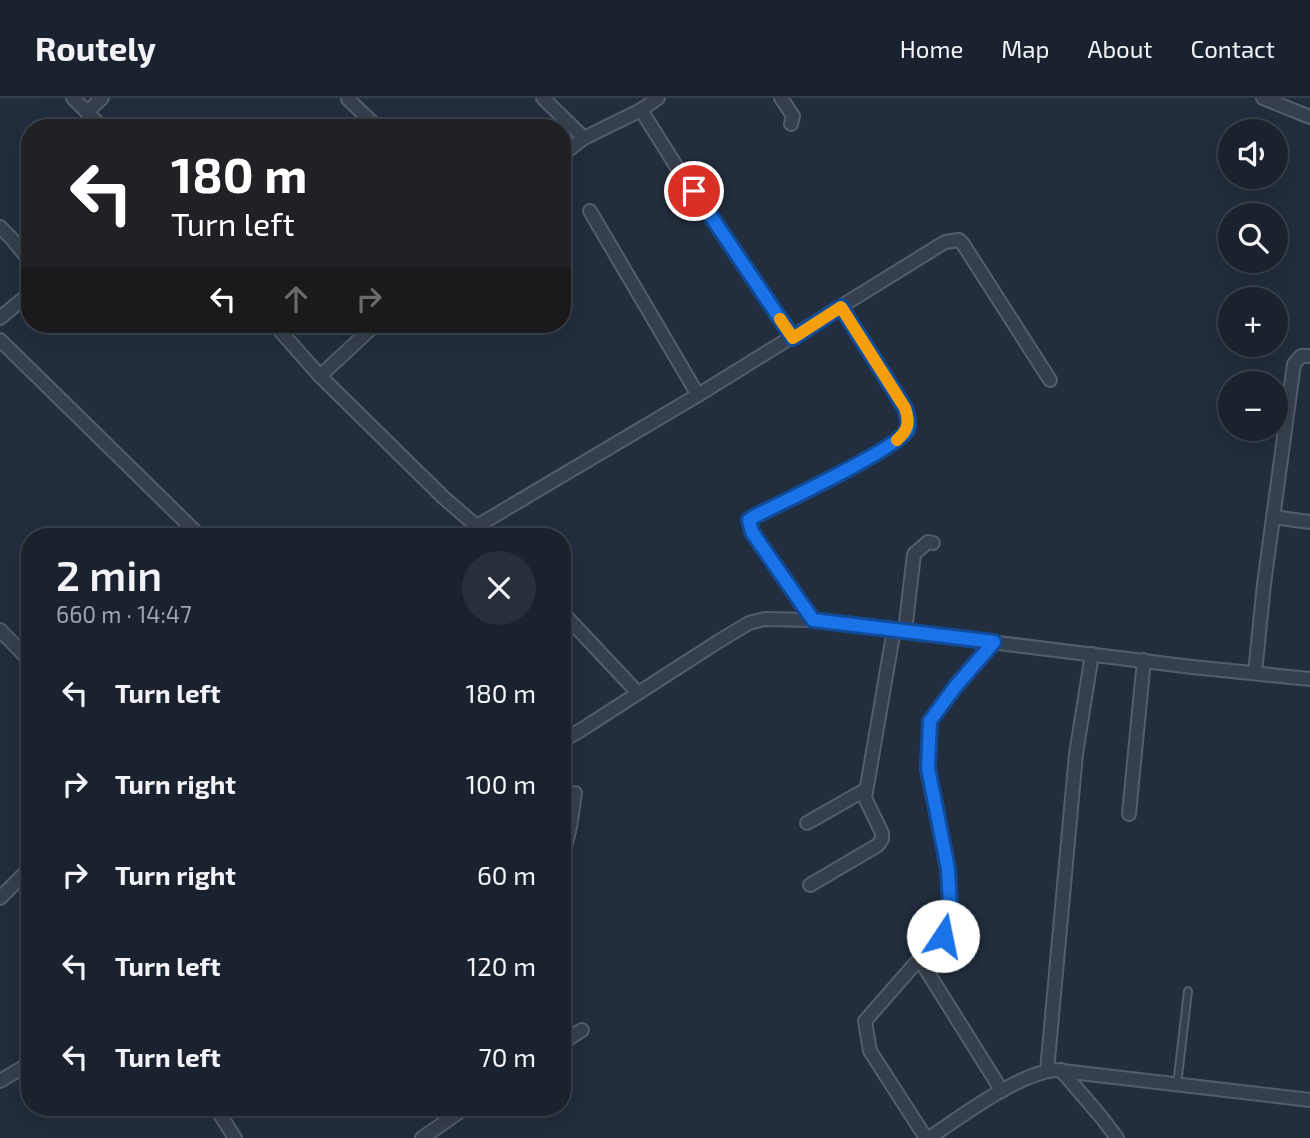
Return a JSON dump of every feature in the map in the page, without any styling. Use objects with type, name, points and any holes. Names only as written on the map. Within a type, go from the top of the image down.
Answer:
[{"type":"street","points":[[73,98],[95,119]]},
{"type":"street","points":[[87,111],[102,98]]},
{"type":"street","points":[[543,98],[565,119]]},
{"type":"street","points":[[571,148],[584,138],[641,110],[658,98]]},
{"type":"street","points":[[781,98],[793,116],[791,124]]},
{"type":"street","points":[[1264,98],[1310,117]]},
{"type":"street","points":[[348,99],[369,119]]},
{"type":"street","points":[[641,110],[793,338]]},
{"type":"street","points":[[571,125],[584,138]]},
{"type":"street","points":[[590,211],[698,395]]},
{"type":"street","points":[[0,227],[21,250]]},
{"type":"street","points":[[474,528],[793,338],[938,246],[953,240],[959,240],[963,244],[1050,380]]},
{"type":"street","points":[[0,318],[21,300]]},
{"type":"street","points":[[813,620],[752,532],[749,520],[898,440],[907,431],[909,420],[905,408],[841,307]]},
{"type":"street","points":[[282,333],[320,376],[443,497],[477,526]]},
{"type":"street","points":[[320,376],[366,333]]},
{"type":"street","points":[[0,340],[192,528]]},
{"type":"street","points":[[1255,673],[1264,584],[1294,364],[1301,356],[1310,356]]},
{"type":"street","points":[[1273,517],[1310,522]]},
{"type":"street","points":[[810,885],[878,845],[882,839],[882,833],[867,806],[865,790],[914,554],[928,542],[933,543]]},
{"type":"street","points":[[571,735],[719,641],[764,619],[813,620],[1310,679]]},
{"type":"street","points":[[571,621],[638,693]]},
{"type":"street","points":[[0,630],[21,652]]},
{"type":"street","points":[[994,642],[930,721],[928,768],[948,869],[950,905],[943,936],[865,1021],[870,1051],[927,1138],[1002,1091],[1047,1071],[1061,1070],[1310,1100]]},
{"type":"street","points":[[1047,1071],[1076,754],[1092,654]]},
{"type":"street","points":[[1129,814],[1144,660]]},
{"type":"street","points":[[807,823],[865,790]]},
{"type":"street","points":[[571,820],[575,793]]},
{"type":"street","points":[[0,898],[21,877]]},
{"type":"street","points":[[920,960],[1002,1091]]},
{"type":"street","points":[[571,1037],[582,1030]]},
{"type":"street","points":[[0,1081],[21,1068]]},
{"type":"street","points":[[1061,1070],[1117,1138]]},
{"type":"street","points":[[221,1116],[235,1138]]},
{"type":"street","points":[[422,1138],[454,1116]]},
{"type":"lane","points":[[1177,1085],[1188,991]]},
{"type":"slow traffic","points":[[780,319],[793,338],[841,307],[905,408],[909,420],[907,431],[897,440]]},
{"type":"route","points":[[694,191],[793,338],[841,307],[905,408],[909,420],[907,431],[898,440],[749,520],[752,532],[813,620],[994,642],[930,721],[928,768],[948,869],[950,905],[943,936]]}]
